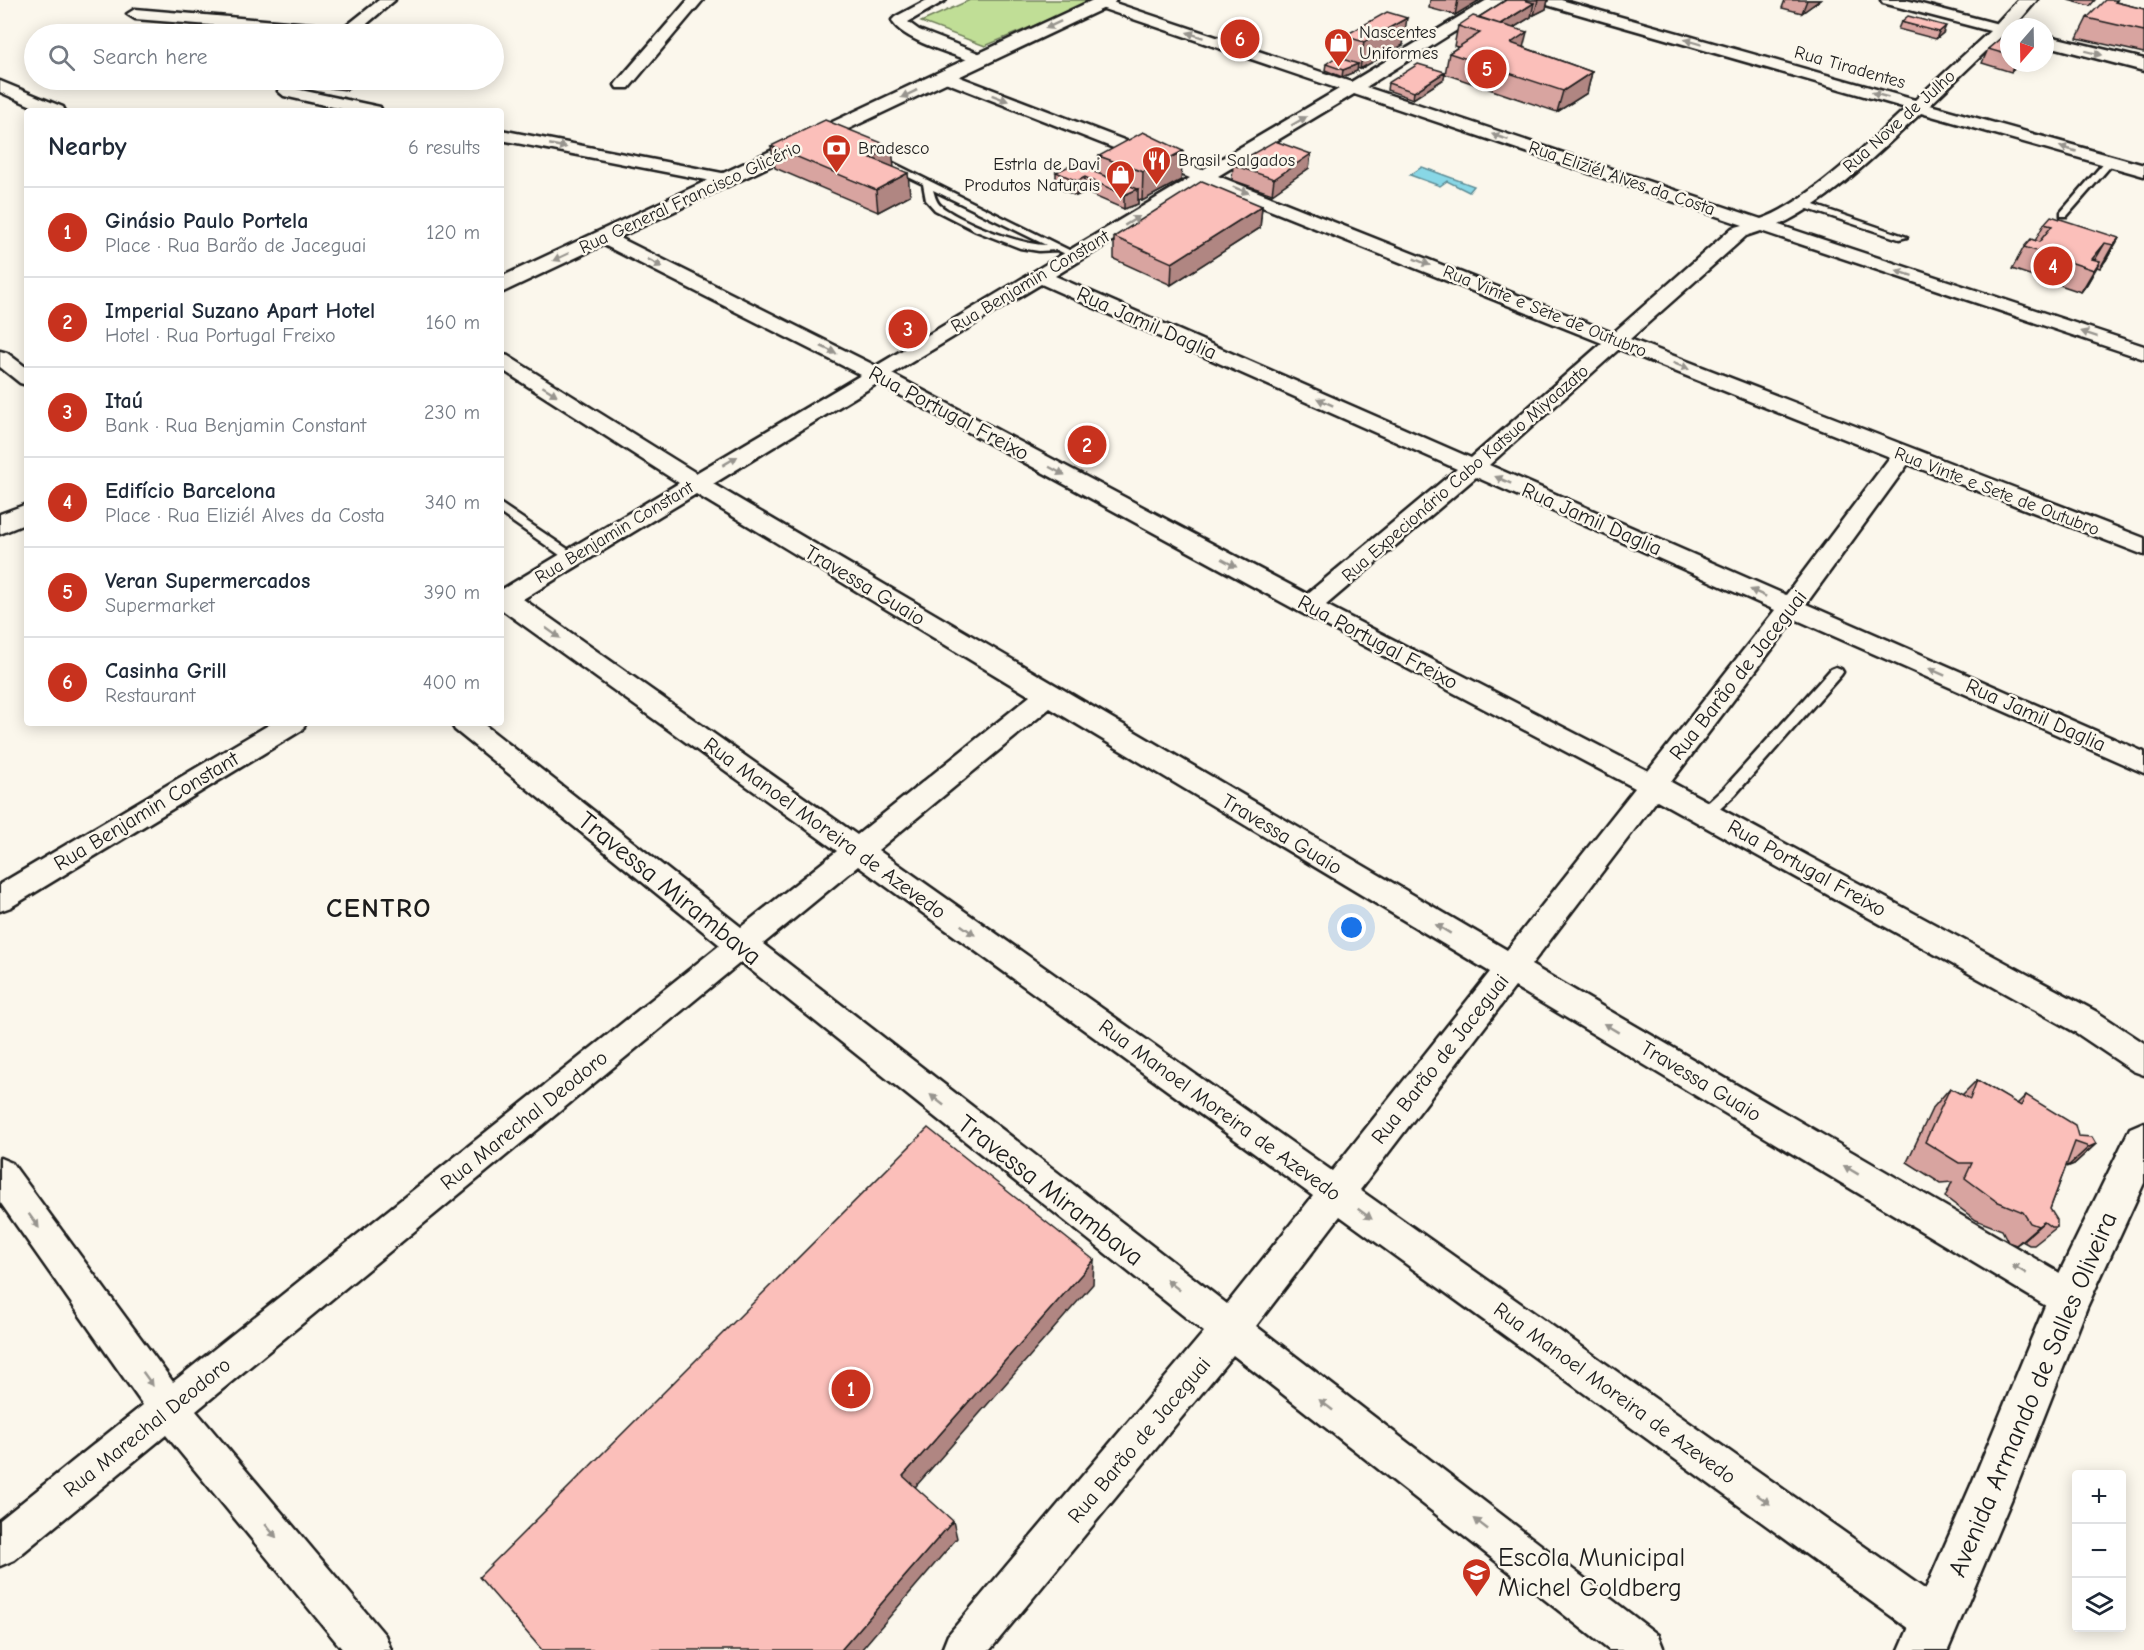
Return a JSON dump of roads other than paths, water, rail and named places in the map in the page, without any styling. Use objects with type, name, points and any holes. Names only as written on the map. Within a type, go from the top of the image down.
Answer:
[{"type":"main road","name":"Rua Nove de Julho","points":[[2014,18],[2028,0]]},
{"type":"main road","name":"Rua General Francisco Glicério","points":[[504,285],[727,179],[829,136],[980,59],[1103,2]]},
{"type":"main road","points":[[2054,42],[2144,65]]},
{"type":"main road","points":[[0,525],[24,513]]},
{"type":"main road","name":"Avenida Armando de Salles Oliveira","points":[[1929,1636],[1989,1498],[2069,1299],[2144,1140]]},
{"type":"street","points":[[359,24],[388,0]]},
{"type":"street","points":[[623,85],[696,0]]},
{"type":"street","points":[[939,0],[905,16],[900,20],[901,24],[915,33],[980,59]]},
{"type":"street","name":"Rua Benjamin Constant","points":[[504,599],[571,556],[1039,276],[1066,251],[1205,176],[1356,88],[1498,0]]},
{"type":"street","name":"Rua Tiradentes","points":[[1545,0],[2144,171]]},
{"type":"street","points":[[1888,0],[2000,29]]},
{"type":"street","name":"Rua Eliziél Alves da Costa","points":[[1103,2],[1758,225],[2144,353]]},
{"type":"street","points":[[135,14],[247,24]]},
{"type":"street","name":"Rua Nove de Julho","points":[[1758,225],[1775,220],[1802,204],[1868,153],[2000,34]]},
{"type":"street","name":"Rua Vinte e Sete de Outubro","points":[[946,77],[1205,176],[1903,456],[2144,547]]},
{"type":"street","points":[[0,86],[50,108]]},
{"type":"street","points":[[287,90],[298,96],[359,108]]},
{"type":"street","points":[[504,136],[727,179]]},
{"type":"street","name":"Rua Expecionário Cabo Katsuo Miyaazato","points":[[1309,606],[1474,467],[1739,232],[1758,225]]},
{"type":"street","name":"Rua Portugal Freixo","points":[[603,237],[876,374],[1309,606],[1706,813],[2086,1022],[2144,1061]]},
{"type":"street","name":"Rua Jamil Daglia","points":[[1039,276],[2144,763]]},
{"type":"street","points":[[0,357],[24,377]]},
{"type":"street","name":"Travessa Guaio","points":[[504,362],[695,483],[1049,695],[2069,1299]]},
{"type":"street","name":"Rua Barão de Jaceguai","points":[[963,1650],[1230,1330],[1791,607],[1903,456]]},
{"type":"street","name":"Rua Manoel Moreira de Azevedo","points":[[504,601],[1336,1193],[1929,1636]]},
{"type":"street","name":"Rua Marechal Deodoro","points":[[0,1546],[1049,695]]},
{"type":"street","name":"Rua Benjamin Constant","points":[[0,899],[288,726]]},
{"type":"street","name":"Travessa Mirambava","points":[[468,726],[740,945],[1230,1330],[1643,1650]]},
{"type":"street","points":[[0,1174],[169,1409],[370,1650]]},
{"type":"lane","points":[[871,156],[1066,251]]},
{"type":"lane","points":[[2064,214],[2110,161]]},
{"type":"lane","points":[[927,185],[931,200],[938,208],[1018,244],[1066,251]]},
{"type":"lane","points":[[1802,204],[1902,237]]},
{"type":"lane","points":[[504,510],[571,556]]},
{"type":"lane","points":[[1706,813],[1730,791],[1836,672]]},
{"type":"water","points":[[1422,167],[1474,186],[1469,192],[1447,181],[1440,186],[1410,175]]},
{"type":"place","name":"Casinha Grill","points":[[1240,39]]},
{"type":"place","name":"Nascentes Uniformes","points":[[1338,68]]},
{"type":"place","name":"Veran Supermercados","points":[[1487,69]]},
{"type":"place","name":"Bradesco","points":[[837,174]]},
{"type":"place","name":"Brasil Salgados","points":[[1157,186]]},
{"type":"place","name":"Estrla de Davi Produtos Naturais","points":[[1121,200]]},
{"type":"place","name":"Edifício Barcelona","points":[[2053,266]]},
{"type":"place","name":"Itaú","points":[[908,329]]},
{"type":"place","name":"Imperial Suzano Apart Hotel","points":[[1087,445]]},
{"type":"place","name":"Ginásio Paulo Portela","points":[[851,1389]]},
{"type":"place","name":"Escola Municipal Michel Goldberg","points":[[1477,1598]]},
{"type":"district","name":"CENTRO","points":[[379,908]]}]
